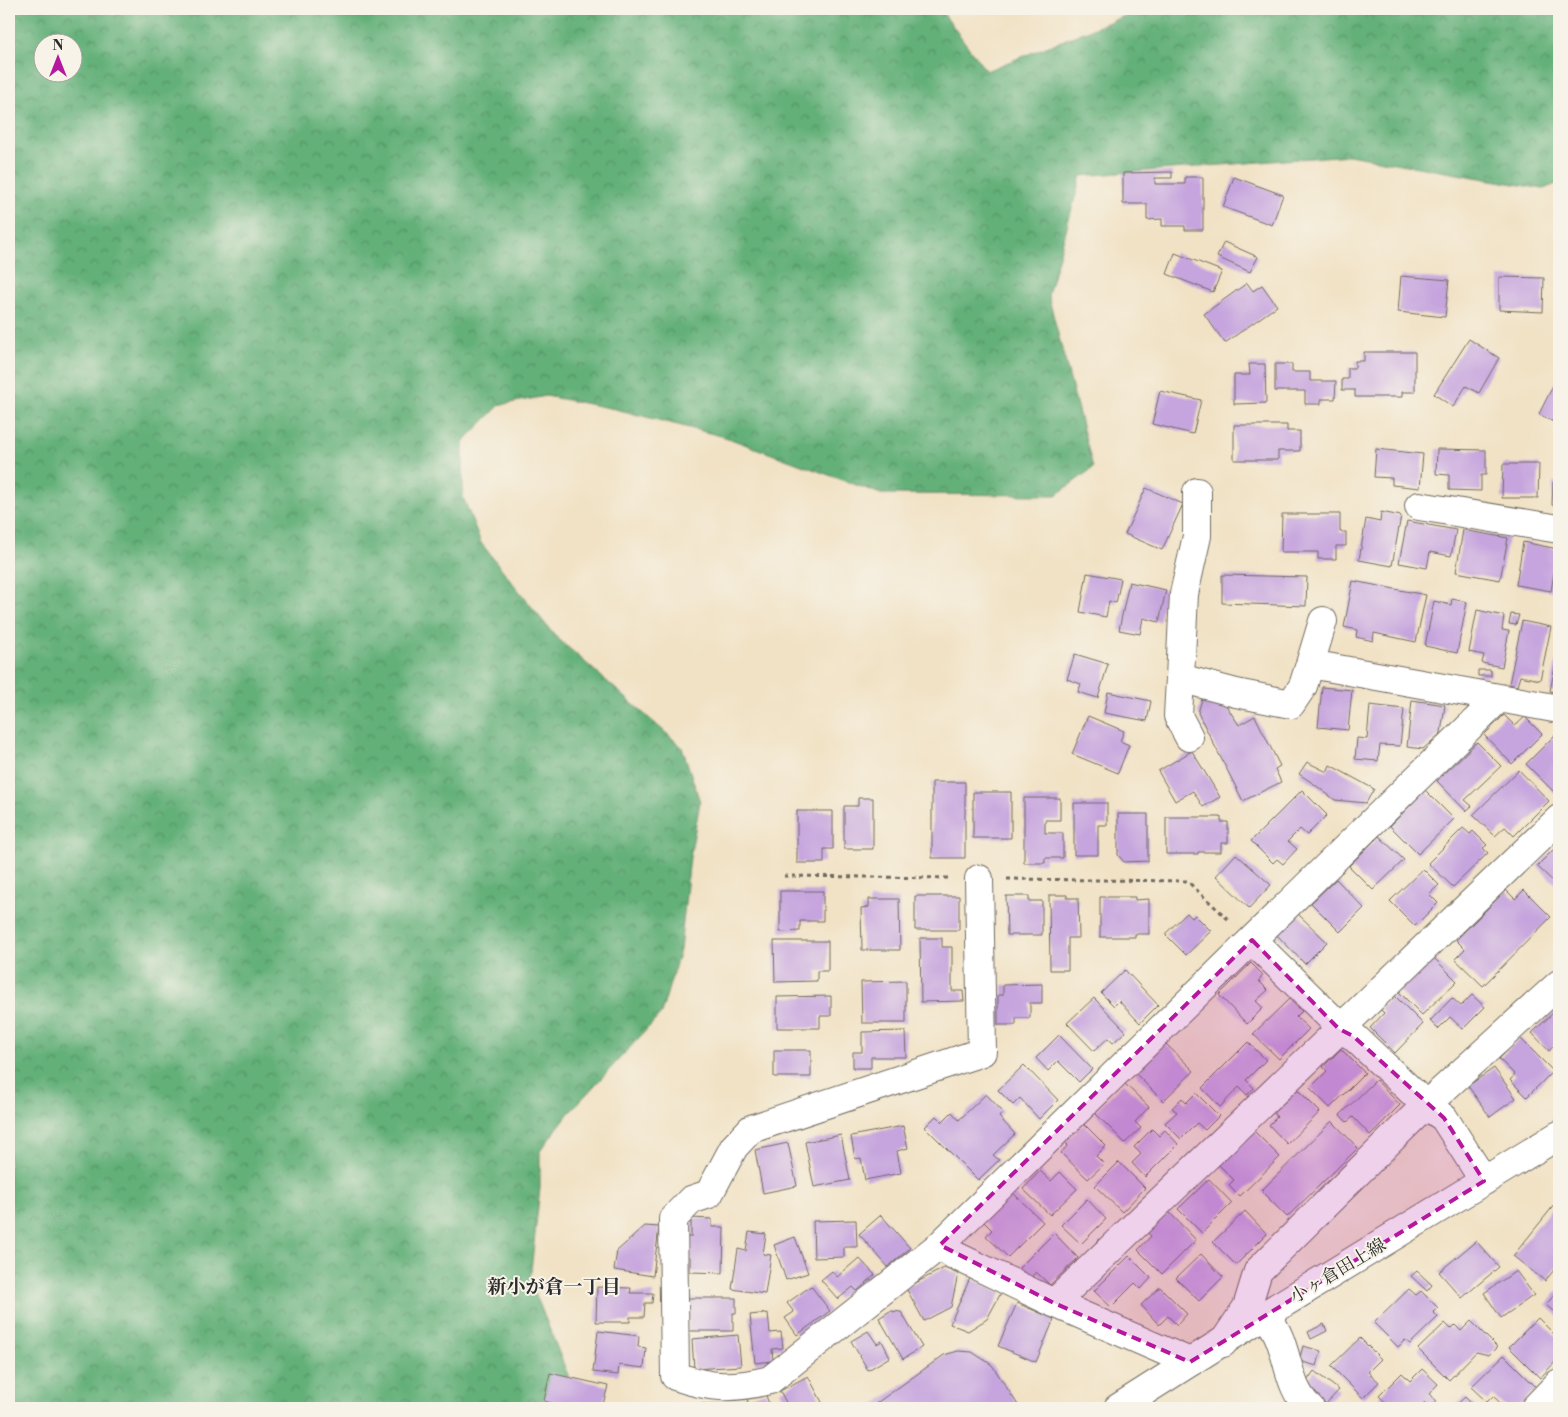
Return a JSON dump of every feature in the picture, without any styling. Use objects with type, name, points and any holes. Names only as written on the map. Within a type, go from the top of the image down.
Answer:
[{"type":"street","points":[[1188,737],[1178,716],[1184,594],[1197,536],[1197,492]]},
{"type":"street","points":[[1419,506],[1559,529]]},
{"type":"street","points":[[1180,678],[1236,693],[1291,704],[1303,686],[1323,621]]},
{"type":"street","points":[[1310,664],[1559,709]]},
{"type":"street","points":[[979,878],[982,1052],[751,1129],[734,1147],[709,1194],[691,1200],[673,1218],[676,1376],[697,1384],[721,1387],[745,1386],[770,1380],[940,1245],[1499,698]]},
{"type":"street","points":[[1054,1303],[1559,820]]},
{"type":"street","points":[[1252,940],[1330,1017],[1339,1029],[1353,1036],[1426,1105],[1444,1118],[1484,1181]]},
{"type":"street","points":[[1223,1343],[1247,1307],[1258,1270],[1426,1105],[1559,984]]},
{"type":"street","name":"小ヶ倉田上線","points":[[1126,1406],[1190,1362],[1223,1343],[1266,1314],[1559,1135]]},
{"type":"street","points":[[940,1245],[954,1255],[1054,1303],[1190,1362]]},
{"type":"street","points":[[1266,1314],[1279,1336],[1292,1380],[1305,1404],[1310,1408]]},
{"type":"street","points":[[1535,1408],[1559,1383]]},
{"type":"path","points":[[784,876],[1187,881],[1252,940]]},
{"type":"highlighted area","points":[[1252,940],[1339,1029],[1353,1036],[1444,1118],[1484,1181],[1190,1362],[1054,1303],[940,1245]]},
{"type":"green space","points":[[9,9],[940,9],[986,71],[1142,9],[1559,9],[1559,183],[1543,189],[1349,155],[1081,176],[1048,295],[1093,468],[1056,495],[881,494],[725,437],[615,409],[546,396],[500,405],[463,442],[463,497],[481,543],[554,635],[682,747],[700,802],[690,857],[680,950],[661,1014],[568,1114],[540,1151],[540,1188],[530,1280],[581,1408],[9,1408]]},
{"type":"building","points":[[1172,172],[1172,178],[1155,178],[1155,184],[1185,184],[1185,177],[1203,177],[1203,230],[1185,230],[1185,226],[1162,226],[1162,219],[1147,220],[1147,204],[1123,204],[1123,173]]},
{"type":"building","points":[[1234,177],[1283,195],[1272,225],[1223,207]]},
{"type":"building","points":[[1224,242],[1258,257],[1250,272],[1217,257]]},
{"type":"building","points":[[1175,253],[1222,271],[1213,292],[1167,274]]},
{"type":"building","points":[[1401,276],[1449,280],[1445,317],[1398,312]]},
{"type":"building","points":[[1499,277],[1544,278],[1543,312],[1499,310]]},
{"type":"building","points":[[1247,283],[1253,291],[1262,285],[1277,306],[1225,343],[1204,314]]},
{"type":"building","points":[[1469,339],[1499,358],[1479,393],[1466,386],[1453,407],[1434,394]]},
{"type":"building","points":[[1364,352],[1415,352],[1415,392],[1402,392],[1402,397],[1355,397],[1355,390],[1342,390],[1342,379],[1348,379],[1348,368],[1355,368],[1355,361],[1364,361]]},
{"type":"building","points":[[1249,364],[1265,364],[1266,403],[1234,404],[1234,375],[1250,375]]},
{"type":"building","points":[[1275,364],[1292,364],[1292,372],[1310,372],[1310,381],[1336,381],[1335,399],[1321,399],[1321,404],[1305,404],[1305,391],[1275,391]]},
{"type":"building","points":[[1559,374],[1559,425],[1539,414]]},
{"type":"building","points":[[1160,391],[1201,400],[1193,434],[1152,424]]},
{"type":"building","points":[[1234,425],[1287,425],[1287,431],[1300,431],[1300,451],[1278,451],[1278,460],[1234,460]]},
{"type":"building","points":[[1376,449],[1423,454],[1420,488],[1392,485],[1392,478],[1374,477]]},
{"type":"building","points":[[1437,449],[1486,450],[1486,475],[1481,475],[1481,491],[1449,490],[1449,475],[1436,474]]},
{"type":"building","points":[[1503,464],[1539,464],[1538,498],[1502,498]]},
{"type":"building","points":[[1553,482],[1559,482],[1559,506],[1552,505]]},
{"type":"building","points":[[1146,488],[1183,504],[1162,550],[1125,534]]},
{"type":"building","points":[[1381,512],[1401,516],[1392,566],[1359,560],[1366,519],[1380,522]]},
{"type":"building","points":[[1282,514],[1340,514],[1340,532],[1346,532],[1346,546],[1336,546],[1336,559],[1318,559],[1318,552],[1281,552]]},
{"type":"building","points":[[1407,521],[1456,530],[1451,556],[1430,552],[1427,568],[1399,563]]},
{"type":"building","points":[[1463,530],[1508,538],[1500,580],[1456,572]]},
{"type":"building","points":[[1523,542],[1558,549],[1551,591],[1516,585]]},
{"type":"building","points":[[1087,573],[1121,579],[1116,603],[1109,601],[1106,617],[1080,612]]},
{"type":"building","points":[[1222,575],[1307,577],[1306,606],[1222,603]]},
{"type":"building","points":[[1353,581],[1426,595],[1416,642],[1374,633],[1373,641],[1356,637],[1357,630],[1344,627]]},
{"type":"building","points":[[1129,582],[1166,590],[1159,622],[1143,618],[1140,634],[1119,630]]},
{"type":"building","points":[[1452,599],[1467,602],[1457,653],[1425,646],[1434,601],[1451,605]]},
{"type":"building","points":[[1477,610],[1504,616],[1502,630],[1509,631],[1502,667],[1482,663],[1484,655],[1469,652]]},
{"type":"building","points":[[1511,614],[1519,615],[1516,625],[1509,624]]},
{"type":"building","points":[[1522,621],[1551,627],[1540,680],[1520,676],[1517,686],[1509,684]]},
{"type":"building","points":[[1559,652],[1559,693],[1550,691]]},
{"type":"building","points":[[1075,654],[1108,664],[1098,698],[1078,692],[1081,684],[1067,679]]},
{"type":"building","points":[[1478,670],[1491,670],[1491,676],[1478,676]]},
{"type":"building","points":[[1322,687],[1352,690],[1348,730],[1318,727]]},
{"type":"building","points":[[1108,692],[1151,701],[1147,721],[1104,713]]},
{"type":"building","points":[[1202,699],[1223,701],[1239,725],[1255,716],[1280,766],[1275,769],[1281,782],[1243,801],[1198,713]]},
{"type":"building","points":[[1412,700],[1445,705],[1441,733],[1423,749],[1407,747]]},
{"type":"building","points":[[1370,705],[1404,709],[1400,746],[1380,745],[1378,761],[1355,759],[1357,738],[1367,739]]},
{"type":"building","points":[[1504,715],[1515,726],[1525,717],[1542,734],[1512,764],[1484,735]]},
{"type":"building","points":[[1088,716],[1124,731],[1120,741],[1129,745],[1118,773],[1072,754]]},
{"type":"building","points":[[1555,735],[1559,739],[1559,797],[1526,764]]},
{"type":"building","points":[[1477,742],[1501,766],[1465,800],[1472,806],[1466,811],[1437,781]]},
{"type":"building","points":[[1192,751],[1220,797],[1203,807],[1193,791],[1175,801],[1158,771]]},
{"type":"building","points":[[1307,762],[1327,772],[1330,765],[1374,789],[1366,803],[1335,800],[1299,774]]},
{"type":"building","points":[[1519,770],[1549,801],[1514,836],[1505,827],[1495,836],[1473,815]]},
{"type":"building","points":[[932,782],[965,782],[965,858],[932,858]]},
{"type":"building","points":[[1302,790],[1327,815],[1307,835],[1300,829],[1288,841],[1297,849],[1283,864],[1277,859],[1273,863],[1251,841]]},
{"type":"building","points":[[1425,790],[1454,819],[1418,854],[1390,826]]},
{"type":"building","points":[[973,792],[1011,792],[1011,838],[973,838]]},
{"type":"building","points":[[858,798],[873,798],[873,849],[844,849],[844,806],[858,806]]},
{"type":"building","points":[[1024,798],[1060,798],[1060,820],[1045,820],[1045,833],[1063,833],[1063,858],[1045,858],[1045,863],[1024,863]]},
{"type":"building","points":[[1074,803],[1107,803],[1107,825],[1098,825],[1098,855],[1074,855]]},
{"type":"building","points":[[797,811],[833,811],[833,849],[824,849],[824,863],[797,863]]},
{"type":"building","points":[[1118,814],[1148,814],[1148,861],[1124,862],[1118,855]]},
{"type":"building","points":[[1166,817],[1221,817],[1221,822],[1228,822],[1228,843],[1221,843],[1221,852],[1166,854]]},
{"type":"building","points":[[1463,828],[1470,834],[1473,831],[1487,845],[1483,848],[1488,853],[1453,887],[1428,863]]},
{"type":"building","points":[[1379,836],[1404,860],[1373,890],[1349,866]]},
{"type":"building","points":[[1559,844],[1559,887],[1537,866]]},
{"type":"building","points":[[1236,854],[1271,885],[1249,908],[1216,876]]},
{"type":"building","points":[[1423,869],[1439,885],[1429,894],[1438,903],[1415,926],[1390,901]]},
{"type":"building","points":[[1336,879],[1364,908],[1340,932],[1311,903]]},
{"type":"building","points":[[1506,890],[1515,899],[1524,890],[1551,917],[1483,986],[1455,959],[1465,949],[1456,940]]},
{"type":"building","points":[[780,891],[823,891],[823,921],[800,921],[800,931],[780,932]]},
{"type":"building","points":[[1049,895],[1067,895],[1067,898],[1078,898],[1079,938],[1068,938],[1068,970],[1050,970]]},
{"type":"building","points":[[915,896],[959,896],[959,930],[915,930]]},
{"type":"building","points":[[1006,896],[1029,896],[1029,901],[1042,901],[1042,935],[1007,935]]},
{"type":"building","points":[[1100,897],[1135,897],[1135,900],[1149,899],[1149,934],[1135,934],[1135,937],[1100,937]]},
{"type":"building","points":[[869,899],[899,899],[900,950],[862,950],[861,908],[869,907]]},
{"type":"building","points":[[1187,913],[1192,918],[1195,915],[1211,931],[1186,955],[1165,934]]},
{"type":"building","points":[[1297,913],[1327,942],[1305,964],[1276,934]]},
{"type":"building","points":[[920,938],[942,938],[942,947],[952,947],[952,991],[963,991],[964,1001],[921,1002]]},
{"type":"building","points":[[774,941],[828,941],[828,971],[817,971],[817,981],[775,982]]},
{"type":"building","points":[[1432,956],[1457,981],[1422,1015],[1398,991]]},
{"type":"building","points":[[1251,963],[1263,975],[1259,981],[1268,990],[1256,1001],[1263,1008],[1247,1024],[1219,995]]},
{"type":"building","points":[[1125,970],[1158,1005],[1140,1023],[1119,1001],[1114,1006],[1101,993]]},
{"type":"building","points":[[906,981],[906,1023],[862,1023],[861,982]]},
{"type":"building","points":[[1042,984],[1042,1003],[1030,1003],[1030,1018],[1016,1018],[1016,1025],[998,1025],[998,995],[1003,995],[1003,985]]},
{"type":"building","points":[[1394,995],[1423,1024],[1395,1053],[1370,1028],[1384,1013],[1380,1009]]},
{"type":"building","points":[[1472,995],[1485,1007],[1463,1029],[1450,1017],[1438,1029],[1430,1021],[1452,998],[1461,1006]]},
{"type":"building","points":[[831,996],[831,1016],[820,1016],[820,1028],[777,1028],[777,997]]},
{"type":"building","points":[[1094,998],[1126,1031],[1113,1043],[1108,1038],[1094,1051],[1067,1023]]},
{"type":"building","points":[[1289,999],[1302,1011],[1296,1017],[1309,1029],[1279,1059],[1253,1034]]},
{"type":"building","points":[[1557,1009],[1559,1012],[1559,1040],[1549,1051],[1532,1033]]},
{"type":"building","points":[[905,1031],[906,1057],[871,1057],[871,1068],[853,1068],[853,1052],[862,1052],[862,1032]]},
{"type":"building","points":[[1059,1035],[1092,1069],[1079,1082],[1058,1061],[1048,1071],[1036,1058]]},
{"type":"building","points":[[1520,1038],[1553,1071],[1527,1097],[1510,1080],[1515,1075],[1499,1059]]},
{"type":"building","points":[[1248,1042],[1266,1060],[1246,1080],[1254,1088],[1247,1095],[1239,1087],[1220,1107],[1202,1088]]},
{"type":"building","points":[[1165,1043],[1194,1071],[1163,1101],[1135,1073]]},
{"type":"building","points":[[1341,1049],[1365,1073],[1330,1108],[1310,1088],[1327,1071],[1323,1067]]},
{"type":"building","points":[[774,1050],[811,1050],[811,1077],[774,1077]]},
{"type":"building","points":[[1024,1065],[1058,1100],[1039,1119],[1020,1098],[1013,1105],[998,1090]]},
{"type":"building","points":[[1494,1068],[1516,1098],[1490,1117],[1468,1086]]},
{"type":"building","points":[[1376,1080],[1400,1105],[1370,1135],[1353,1117],[1347,1122],[1340,1115]]},
{"type":"building","points":[[1124,1083],[1149,1107],[1135,1122],[1141,1128],[1125,1143],[1094,1112]]},
{"type":"building","points":[[1297,1089],[1320,1112],[1287,1144],[1269,1125],[1277,1117],[1273,1112]]},
{"type":"building","points":[[1196,1093],[1219,1116],[1205,1130],[1197,1123],[1181,1139],[1165,1123],[1177,1112],[1172,1108],[1182,1098],[1186,1103]]},
{"type":"building","points":[[986,1094],[1003,1112],[999,1117],[1015,1134],[993,1155],[999,1160],[978,1180],[925,1127],[936,1116],[942,1122],[952,1112],[959,1120]]},
{"type":"building","points":[[1332,1121],[1358,1148],[1287,1217],[1261,1191]]},
{"type":"building","points":[[1084,1124],[1106,1146],[1096,1156],[1104,1164],[1088,1179],[1061,1153],[1068,1145],[1065,1142]]},
{"type":"building","points":[[903,1126],[908,1148],[897,1151],[901,1173],[865,1180],[861,1158],[855,1159],[851,1136]]},
{"type":"building","points":[[1152,1129],[1159,1136],[1165,1130],[1178,1144],[1145,1177],[1132,1163],[1141,1154],[1134,1147]]},
{"type":"building","points":[[1253,1130],[1280,1157],[1240,1196],[1229,1185],[1234,1180],[1218,1164]]},
{"type":"building","points":[[841,1135],[850,1180],[814,1187],[805,1142]]},
{"type":"building","points":[[788,1143],[797,1186],[763,1193],[755,1150]]},
{"type":"building","points":[[1119,1162],[1145,1188],[1122,1212],[1095,1186]]},
{"type":"building","points":[[1040,1171],[1051,1181],[1060,1172],[1077,1189],[1050,1215],[1023,1189]]},
{"type":"building","points":[[1209,1179],[1232,1203],[1202,1233],[1178,1209]]},
{"type":"building","points":[[1012,1192],[1043,1222],[1008,1257],[986,1236],[992,1230],[983,1221]]},
{"type":"building","points":[[1087,1199],[1106,1219],[1081,1244],[1061,1225]]},
{"type":"building","points":[[1559,1199],[1559,1264],[1545,1281],[1513,1256]]},
{"type":"building","points":[[1245,1211],[1267,1234],[1236,1265],[1213,1242]]},
{"type":"building","points":[[1169,1212],[1196,1240],[1162,1274],[1138,1250],[1151,1236],[1148,1233]]},
{"type":"building","points":[[881,1215],[910,1248],[888,1267],[859,1234]]},
{"type":"building","points":[[691,1218],[712,1219],[712,1227],[724,1227],[723,1273],[690,1272],[690,1257],[685,1257],[685,1237],[691,1237]]},
{"type":"building","points":[[856,1220],[857,1247],[844,1247],[844,1257],[814,1258],[813,1221]]},
{"type":"building","points":[[645,1226],[659,1227],[653,1276],[614,1270],[617,1251]]},
{"type":"building","points":[[749,1232],[766,1234],[763,1254],[771,1255],[765,1294],[732,1289],[738,1249],[746,1251]]},
{"type":"building","points":[[1054,1233],[1078,1258],[1050,1285],[1036,1272],[1030,1278],[1019,1268]]},
{"type":"building","points":[[795,1237],[808,1273],[786,1280],[774,1245]]},
{"type":"building","points":[[1476,1241],[1499,1267],[1462,1298],[1439,1272]]},
{"type":"building","points":[[1201,1254],[1223,1277],[1199,1301],[1176,1278]]},
{"type":"building","points":[[1129,1256],[1151,1278],[1141,1289],[1135,1283],[1111,1307],[1094,1291]]},
{"type":"building","points":[[859,1258],[875,1275],[857,1291],[853,1287],[838,1299],[821,1280],[832,1271],[837,1277]]},
{"type":"building","points":[[944,1268],[958,1274],[951,1307],[924,1321],[906,1288]]},
{"type":"building","points":[[1417,1271],[1432,1285],[1427,1291],[1411,1276]]},
{"type":"building","points":[[1516,1271],[1534,1295],[1501,1318],[1484,1293]]},
{"type":"building","points":[[970,1278],[1001,1293],[987,1319],[968,1331],[950,1324]]},
{"type":"building","points":[[811,1286],[830,1311],[797,1335],[785,1318],[794,1312],[787,1303]]},
{"type":"building","points":[[597,1287],[631,1288],[630,1293],[653,1293],[652,1303],[645,1303],[644,1317],[630,1317],[630,1322],[596,1322]]},
{"type":"building","points":[[1160,1287],[1187,1314],[1177,1325],[1168,1316],[1159,1325],[1141,1305]]},
{"type":"building","points":[[1409,1289],[1416,1295],[1421,1291],[1438,1308],[1433,1312],[1438,1317],[1410,1344],[1405,1340],[1398,1347],[1374,1323]]},
{"type":"building","points":[[1559,1289],[1559,1316],[1546,1305]]},
{"type":"building","points":[[688,1298],[736,1298],[736,1313],[733,1313],[733,1331],[688,1331]]},
{"type":"building","points":[[1017,1303],[1054,1319],[1036,1362],[998,1346]]},
{"type":"building","points":[[890,1311],[901,1312],[922,1347],[903,1359],[879,1318]]},
{"type":"building","points":[[768,1313],[770,1333],[781,1332],[783,1348],[772,1349],[773,1361],[755,1363],[750,1315]]},
{"type":"building","points":[[1538,1318],[1559,1339],[1559,1358],[1540,1378],[1509,1347]]},
{"type":"building","points":[[1471,1321],[1497,1347],[1489,1355],[1476,1352],[1449,1380],[1418,1349],[1445,1323],[1451,1329],[1455,1325],[1461,1331]]},
{"type":"building","points":[[1324,1324],[1327,1331],[1311,1339],[1308,1332]]},
{"type":"building","points":[[598,1331],[639,1336],[638,1347],[646,1348],[644,1368],[619,1365],[618,1375],[593,1372]]},
{"type":"building","points":[[868,1331],[877,1344],[882,1341],[890,1357],[868,1370],[851,1341]]},
{"type":"building","points":[[738,1335],[741,1366],[694,1369],[692,1339]]},
{"type":"building","points":[[1360,1338],[1381,1359],[1368,1372],[1379,1382],[1363,1398],[1331,1366]]},
{"type":"building","points":[[1303,1346],[1321,1351],[1317,1366],[1299,1361]]},
{"type":"building","points":[[958,1351],[972,1352],[992,1365],[1020,1408],[871,1407],[944,1355]]},
{"type":"building","points":[[1504,1355],[1537,1388],[1517,1408],[1506,1408],[1493,1396],[1487,1402],[1471,1387]]},
{"type":"building","points":[[1422,1369],[1438,1384],[1429,1394],[1437,1401],[1431,1408],[1425,1403],[1420,1408],[1392,1408],[1379,1396],[1402,1373],[1410,1381]]},
{"type":"building","points":[[1314,1371],[1339,1390],[1326,1404],[1318,1397],[1307,1381]]},
{"type":"building","points":[[550,1373],[608,1386],[602,1408],[557,1408],[558,1405],[544,1401]]},
{"type":"building","points":[[808,1376],[824,1406],[819,1408],[789,1408],[780,1391]]},
{"type":"building","points":[[765,1392],[770,1408],[733,1408],[748,1402],[747,1398]]},
{"type":"building","points":[[1465,1397],[1476,1408],[1453,1408]]},
{"type":"building","points":[[701,1404],[723,1404],[724,1408],[695,1408],[695,1405],[701,1406]]},
{"type":"district","name":"新小が倉一丁目","points":[[554,1287]]}]
